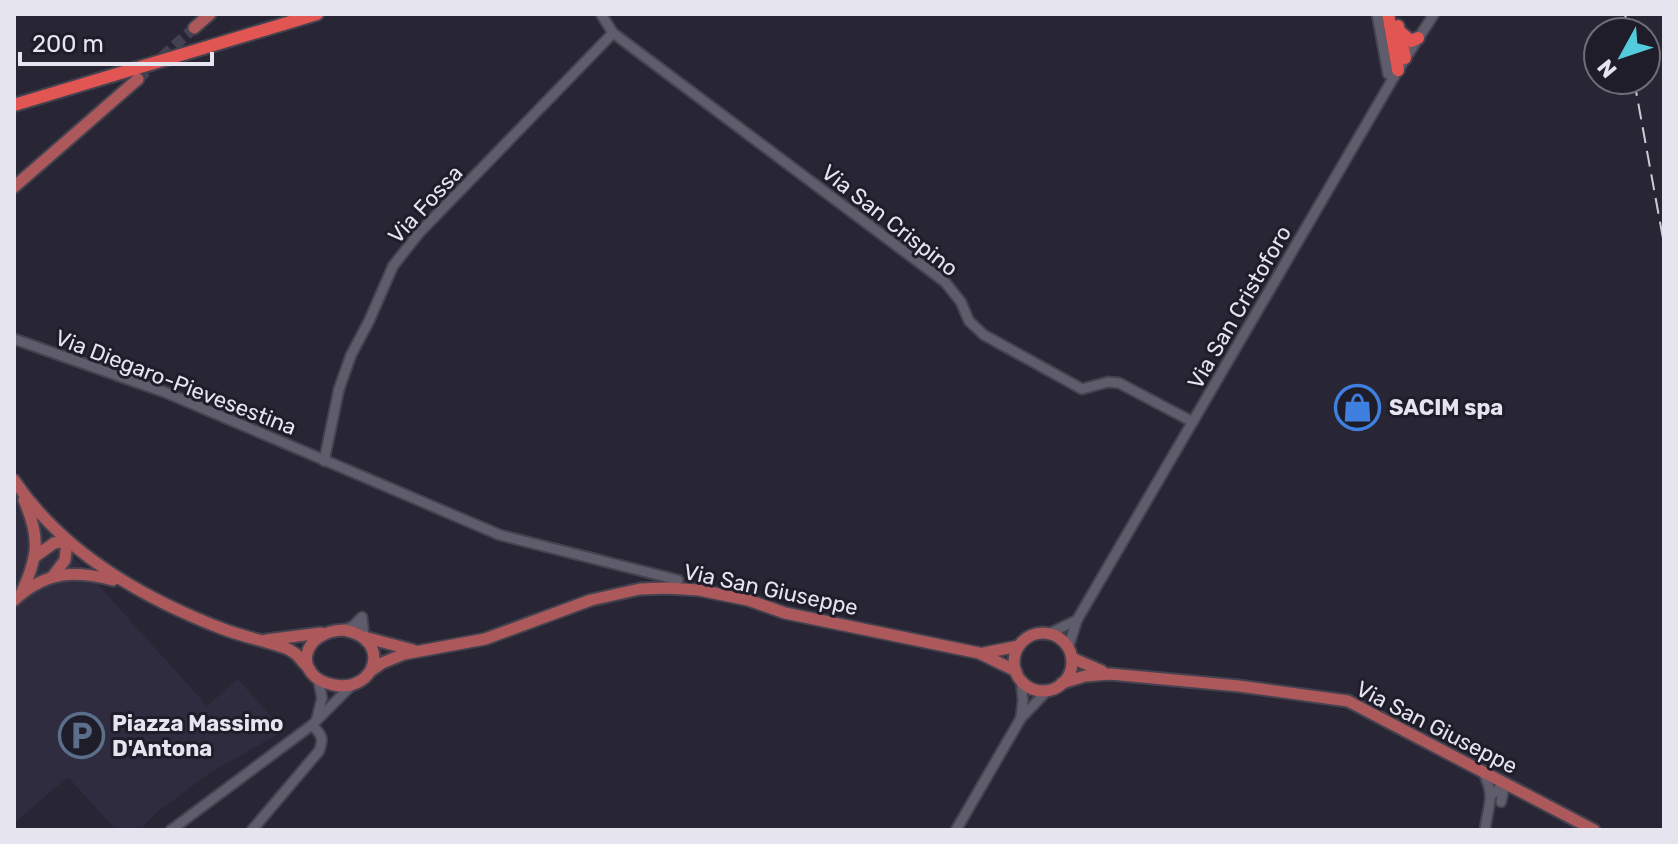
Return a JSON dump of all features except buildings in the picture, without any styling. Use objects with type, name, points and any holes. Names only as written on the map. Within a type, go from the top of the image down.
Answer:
[{"type":"highway","points":[[14,97],[292,14]]},
{"type":"highway","points":[[14,105],[317,14]]},
{"type":"highway","points":[[1388,14],[1400,55]]},
{"type":"highway","points":[[1396,14],[1400,55],[1396,74]]},
{"type":"highway","points":[[1399,31],[1411,41],[1418,38]]},
{"type":"main road","points":[[194,28],[210,14]]},
{"type":"main road","points":[[14,187],[138,79]]},
{"type":"main road","points":[[16,483],[43,518],[67,541],[122,582],[221,628],[296,654],[314,674],[336,685],[355,683],[372,670],[374,662],[373,648],[364,637],[344,630],[262,641]]},
{"type":"main road","points":[[16,483],[34,527],[36,556],[17,597]]},
{"type":"main road","points":[[36,556],[54,543],[67,541]]},
{"type":"main road","points":[[17,597],[53,576],[65,560],[67,541]]},
{"type":"main road","points":[[53,576],[83,574],[122,582]]},
{"type":"main road","name":"Via San Giuseppe","points":[[372,670],[382,663],[417,651],[485,639],[591,600],[640,589],[699,590],[785,613],[979,653],[1019,646]]},
{"type":"main road","points":[[314,674],[308,651],[321,633]]},
{"type":"main road","points":[[1048,634],[1056,636],[1070,653],[1070,672],[1062,683],[1047,691],[1033,689],[1018,676],[1014,658],[1019,646],[1031,635],[1048,634]]},
{"type":"main road","name":"Via San Giuseppe","points":[[364,637],[417,651]]},
{"type":"main road","name":"Via San Giuseppe","points":[[979,653],[1018,676]]},
{"type":"main road","name":"Via San Giuseppe","points":[[1070,653],[1088,667],[1110,674]]},
{"type":"main road","name":"Via San Giuseppe","points":[[1062,683],[1085,676],[1110,674],[1254,687],[1348,701],[1594,830]]},
{"type":"street","points":[[601,14],[613,33]]},
{"type":"street","points":[[1377,14],[1388,74],[1396,74]]},
{"type":"street","points":[[1400,55],[1418,38],[1434,14]]},
{"type":"street","name":"Via San Crispino","points":[[613,33],[945,282],[961,302],[969,321],[984,335],[1082,389],[1108,382],[1119,383],[1193,422]]},
{"type":"street","name":"Via Fossa","points":[[328,462],[339,389],[351,355],[393,266],[419,233],[613,33]]},
{"type":"street","name":"Via San Cristoforo","points":[[1070,653],[1077,620],[1396,74]]},
{"type":"street","name":"Via Diegaro-Pievesestina","points":[[14,339],[167,393],[500,535],[678,580]]},
{"type":"street","points":[[344,630],[364,614],[364,637]]},
{"type":"street","points":[[1048,634],[1077,620]]},
{"type":"street","points":[[314,674],[322,698],[314,724]]},
{"type":"street","points":[[1018,676],[1023,700],[1021,718]]},
{"type":"street","points":[[171,830],[314,724],[355,683]]},
{"type":"street","points":[[956,830],[1021,718],[1047,691]]},
{"type":"street","points":[[252,830],[319,751],[323,740],[314,724]]},
{"type":"street","points":[[1483,771],[1491,796],[1485,830]]},
{"type":"street","points":[[1491,796],[1505,783]]},
{"type":"street","points":[[1501,802],[1505,783]]},
{"type":"street","points":[[1491,808],[1525,794]]},
{"type":"shaded area","points":[[14,491],[207,706],[238,679],[284,731],[211,772],[156,813],[140,830],[116,830],[68,777],[14,823]]},
{"type":"tunnel","points":[[138,79],[194,28]]},
{"type":"railway","points":[[1637,96],[1664,244]]},
{"type":"place","name":"SACIM spa","points":[[1358,407]]},
{"type":"place","name":"Piazza Massimo D'Antona","points":[[81,736]]}]
